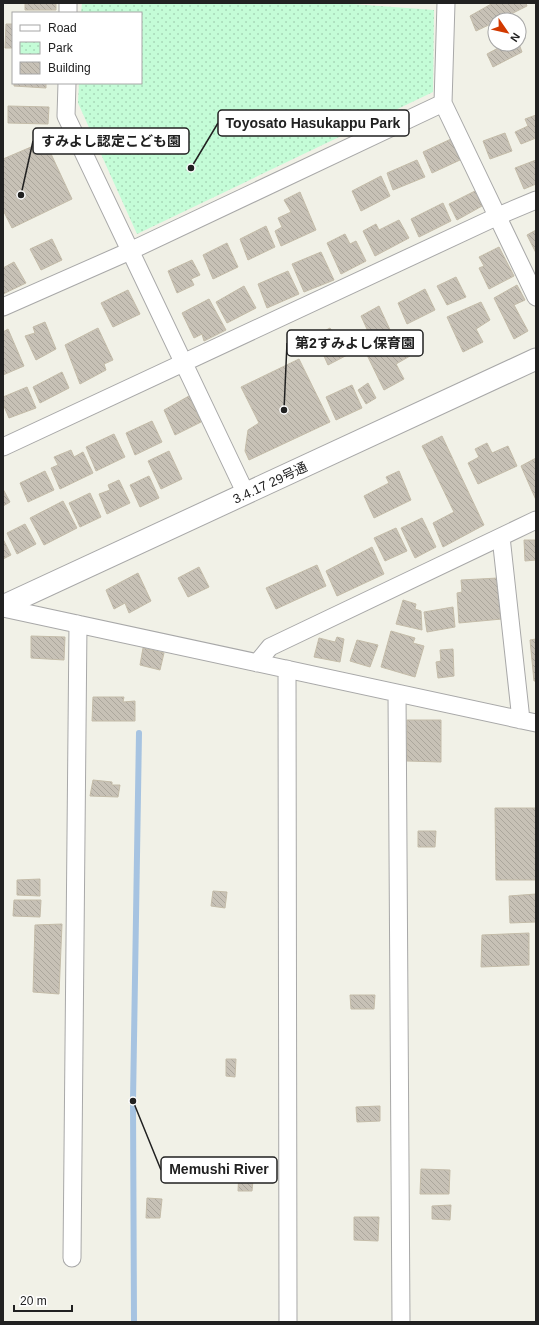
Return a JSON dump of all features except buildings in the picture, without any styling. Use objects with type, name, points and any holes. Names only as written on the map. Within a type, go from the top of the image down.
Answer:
[{"type":"street","points":[[446,3],[443,103],[536,297]]},
{"type":"street","points":[[67,84],[66,116],[246,494]]},
{"type":"street","points":[[3,307],[130,251],[443,103]]},
{"type":"street","points":[[3,447],[498,216],[536,200]]},
{"type":"street","name":"3.4.17 29号通","points":[[3,607],[536,359]]},
{"type":"street","points":[[257,663],[270,647],[536,520]]},
{"type":"street","points":[[3,607],[528,722],[501,537]]},
{"type":"street","points":[[72,1258],[78,624]]},
{"type":"street","points":[[287,669],[288,1322]]},
{"type":"street","points":[[397,693],[401,1322]]},
{"type":"green space","points":[[82,3],[339,3],[434,10],[433,92],[137,234],[78,103],[79,84],[142,84],[142,12],[81,12]]},
{"type":"waterway","points":[[134,1322],[133,1101],[139,733]]},
{"type":"place","name":"Toyosato Hasukappu Park","points":[[191,168]]},
{"type":"place","name":"すみよし認定こども園","points":[[21,195]]},
{"type":"place","name":"第2すみよし保育園","points":[[284,410]]},
{"type":"place","name":"Memushi River","points":[[133,1101]]}]
